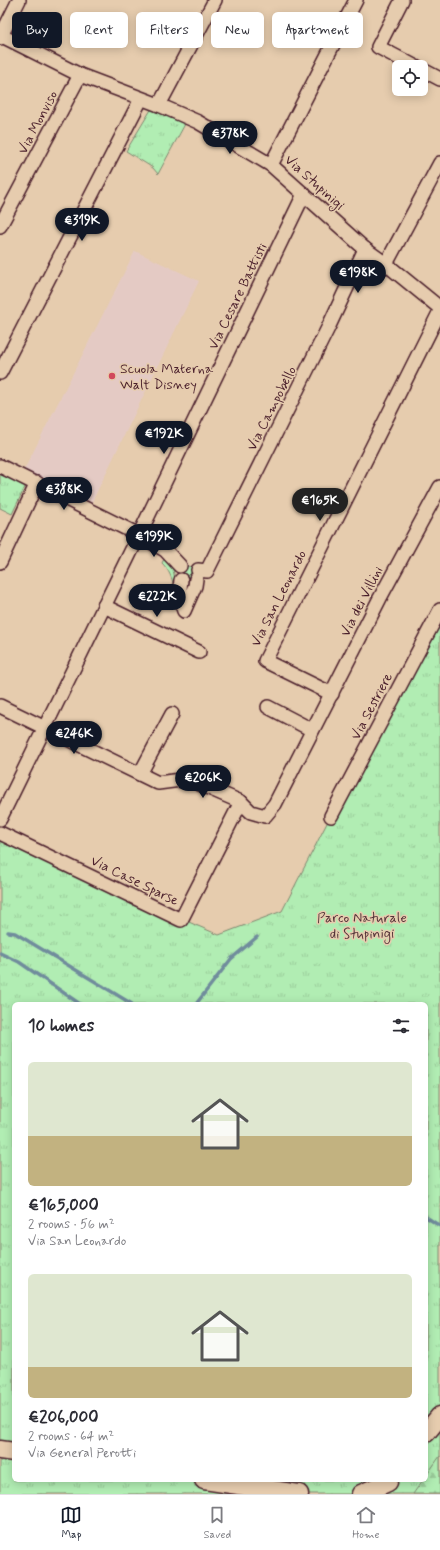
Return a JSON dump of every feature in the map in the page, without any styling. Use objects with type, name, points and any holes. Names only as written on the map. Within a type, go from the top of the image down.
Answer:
[{"type":"main road","points":[[428,1431],[440,1416]]},
{"type":"main road","points":[[0,1450],[12,1452]]},
{"type":"main road","points":[[217,1482],[298,1494]]},
{"type":"main road","points":[[361,1494],[385,1485]]},
{"type":"street","points":[[0,36],[19,0]]},
{"type":"street","points":[[159,105],[215,0]]},
{"type":"street","points":[[271,165],[356,0]]},
{"type":"street","points":[[402,0],[378,48],[402,60]]},
{"type":"street","name":"Via Stupinigi","points":[[0,36],[80,75],[159,105],[198,122],[271,165],[365,249],[386,264],[440,309]]},
{"type":"street","points":[[428,73],[440,79]]},
{"type":"street","name":"Via Monviso","points":[[0,226],[80,75]]},
{"type":"street","points":[[0,373],[141,99]]},
{"type":"street","points":[[386,264],[440,163]]},
{"type":"street","name":"Via Cesare Battisti","points":[[0,819],[304,194]]},
{"type":"street","name":"Via Campobello","points":[[191,570],[207,572],[328,328],[365,249]]},
{"type":"street","name":"Via San Leonardo","points":[[332,694],[264,661],[440,309]]},
{"type":"street","points":[[0,466],[37,483],[139,535],[165,550],[191,570],[195,586],[184,611],[179,596],[181,580],[178,575],[191,570]]},
{"type":"street","points":[[0,562],[37,483]]},
{"type":"street","name":"Via dei Villini","points":[[241,802],[251,812],[265,816],[275,804],[393,574],[440,487]]},
{"type":"street","points":[[104,606],[199,652]]},
{"type":"street","name":"Via Sestriere","points":[[331,816],[440,610]]},
{"type":"street","points":[[0,706],[158,783],[188,778],[241,802]]},
{"type":"street","points":[[268,706],[312,730]]},
{"type":"street","points":[[140,774],[172,714]]},
{"type":"street","name":"Via Case Sparse","points":[[0,833],[181,920],[241,802]]},
{"type":"shaded area","name":"Scuola Materna Walt Disney","points":[[135,251],[199,281],[91,504],[24,470]]},
{"type":"green space","points":[[152,108],[185,124],[158,174],[153,168],[126,151]]},
{"type":"green space","points":[[0,473],[26,485],[12,514],[0,508]]},
{"type":"green space","points":[[165,557],[172,563],[176,584],[176,594],[173,604],[173,582],[166,567],[162,563]]},
{"type":"green space","points":[[186,566],[190,566],[194,572],[190,578],[186,578],[182,574],[182,570]]},
{"type":"green space","name":"Parco Naturale di Stupinigi","points":[[440,602],[440,1494],[0,1494],[0,841],[219,935],[282,911]]},
{"type":"green space","points":[[440,1456],[440,1494],[413,1494],[422,1482],[428,1482],[428,1473]]},
{"type":"waterway","points":[[8,932],[15,933],[129,1002]]},
{"type":"waterway","points":[[198,1002],[231,959],[257,937]]},
{"type":"waterway","points":[[0,953],[19,962],[77,1002]]},
{"type":"waterway","points":[[428,1218],[440,1226]]},
{"type":"place","name":"Scuola Materna Walt Disney","points":[[112,376]]}]
